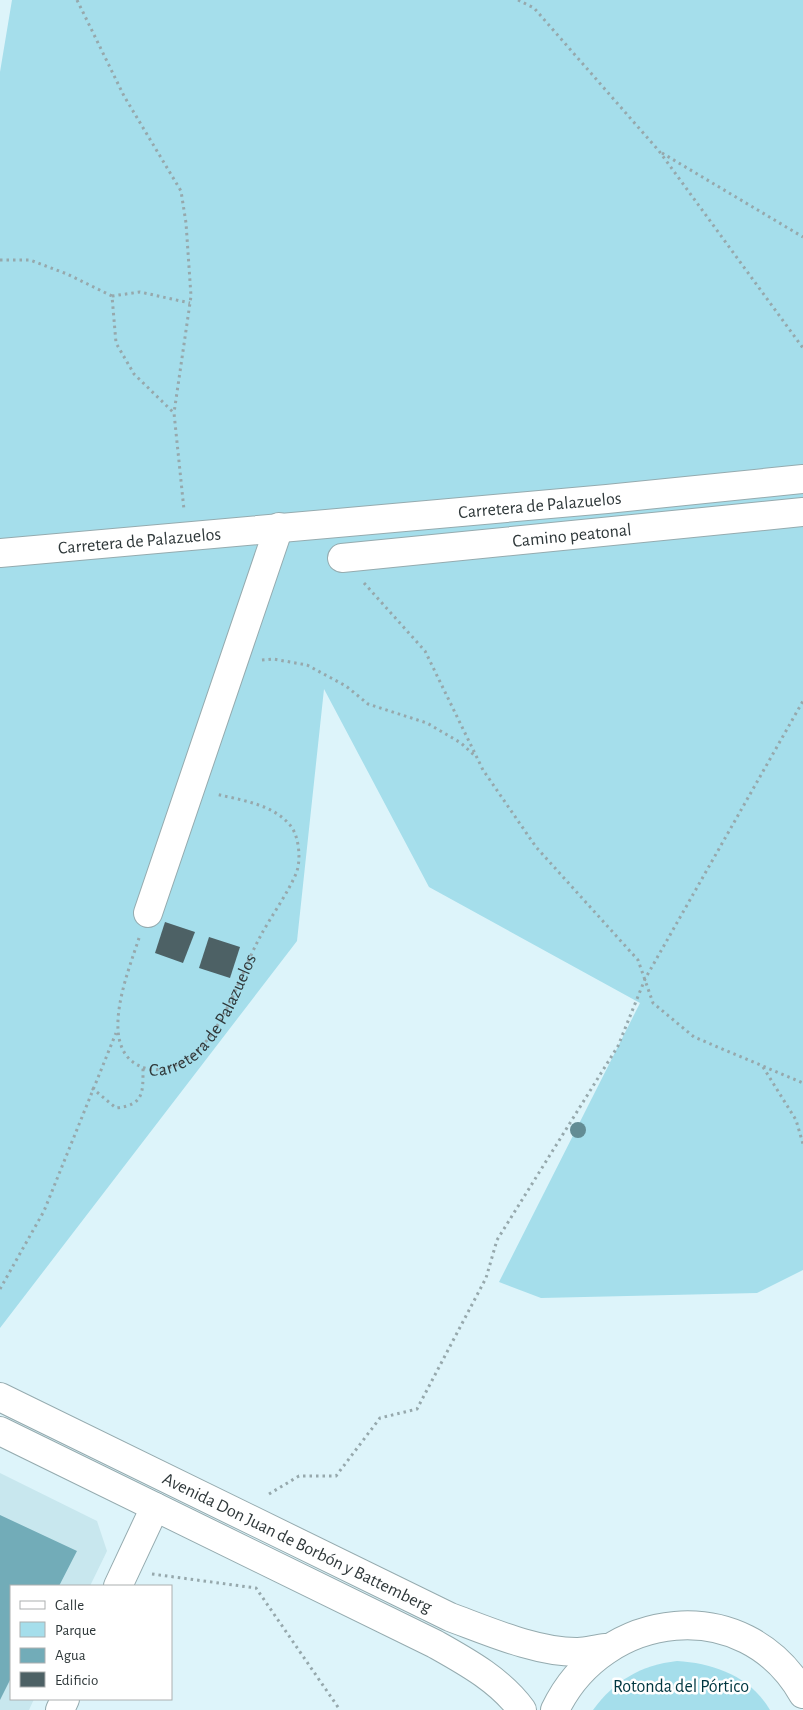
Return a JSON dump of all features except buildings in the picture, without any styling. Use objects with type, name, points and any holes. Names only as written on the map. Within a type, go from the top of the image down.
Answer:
[{"type":"street","name":"Carretera de Palazuelos","points":[[0,553],[278,527],[607,500],[803,479]]},
{"type":"street","name":"Camino peatonal","points":[[342,558],[803,512]]},
{"type":"street","points":[[148,913],[278,527]]},
{"type":"street","name":"Avenida Don Juan de Borbón y Battemberg","points":[[0,1397],[450,1616],[503,1636],[551,1649],[579,1652],[606,1648]]},
{"type":"street","name":"Avenida Don Juan de Borbón y Battemberg","points":[[0,1431],[435,1644],[474,1666],[512,1697],[522,1710]]},
{"type":"street","points":[[118,1585],[155,1507]]},
{"type":"street","points":[[555,1710],[564,1691],[582,1667],[606,1648],[633,1634],[663,1627],[693,1625],[722,1630],[750,1642],[775,1659],[796,1682],[803,1694]]},
{"type":"path","points":[[77,0],[124,96],[181,191],[186,223],[190,303],[174,413],[187,535]]},
{"type":"path","points":[[518,0],[534,8],[659,151],[803,348]]},
{"type":"path","points":[[659,151],[803,237]]},
{"type":"path","points":[[0,260],[30,260],[67,274],[112,296],[140,292],[190,303]]},
{"type":"path","points":[[112,296],[116,344],[134,374],[174,413]]},
{"type":"path","points":[[342,558],[424,651],[477,759],[536,847],[638,960],[653,1003],[694,1037],[803,1083]]},
{"type":"path","points":[[231,664],[273,659],[307,665],[346,686],[368,704],[427,723],[461,743],[477,759]]},
{"type":"path","points":[[269,1494],[298,1476],[336,1476],[380,1418],[417,1409],[486,1278],[497,1240],[618,1046],[645,979],[803,701]]},
{"type":"path","name":"Carretera de Palazuelos","points":[[116,1032],[123,1051],[133,1063],[143,1068],[158,1071],[176,1065],[192,1056],[208,1039],[228,1004],[259,938],[297,870],[296,839],[290,824],[274,812],[254,804],[191,788]]},
{"type":"path","points":[[0,1289],[44,1211],[81,1122],[92,1088],[116,1032],[128,971],[148,913]]},
{"type":"path","points":[[763,1066],[796,1120],[803,1144]]},
{"type":"path","points":[[92,1088],[116,1108],[129,1107],[138,1101],[143,1092],[143,1068]]},
{"type":"path","points":[[144,1573],[256,1588],[340,1710]]},
{"type":"shaded area","points":[[0,1473],[97,1521],[107,1551],[90,1585],[10,1585],[10,1700],[34,1700],[29,1710],[0,1710]]},
{"type":"green space","points":[[12,0],[803,0],[803,1270],[757,1293],[541,1298],[499,1282],[640,1003],[429,887],[324,689],[297,941],[0,1328],[0,72]]},
{"type":"green space","name":"Rotonda del Pórtico","points":[[677,1661],[704,1665],[730,1674],[753,1689],[770,1710],[593,1710],[610,1691],[629,1676],[652,1666]]},
{"type":"water","points":[[0,1515],[77,1551],[60,1585],[10,1585],[10,1680],[0,1700]]}]
